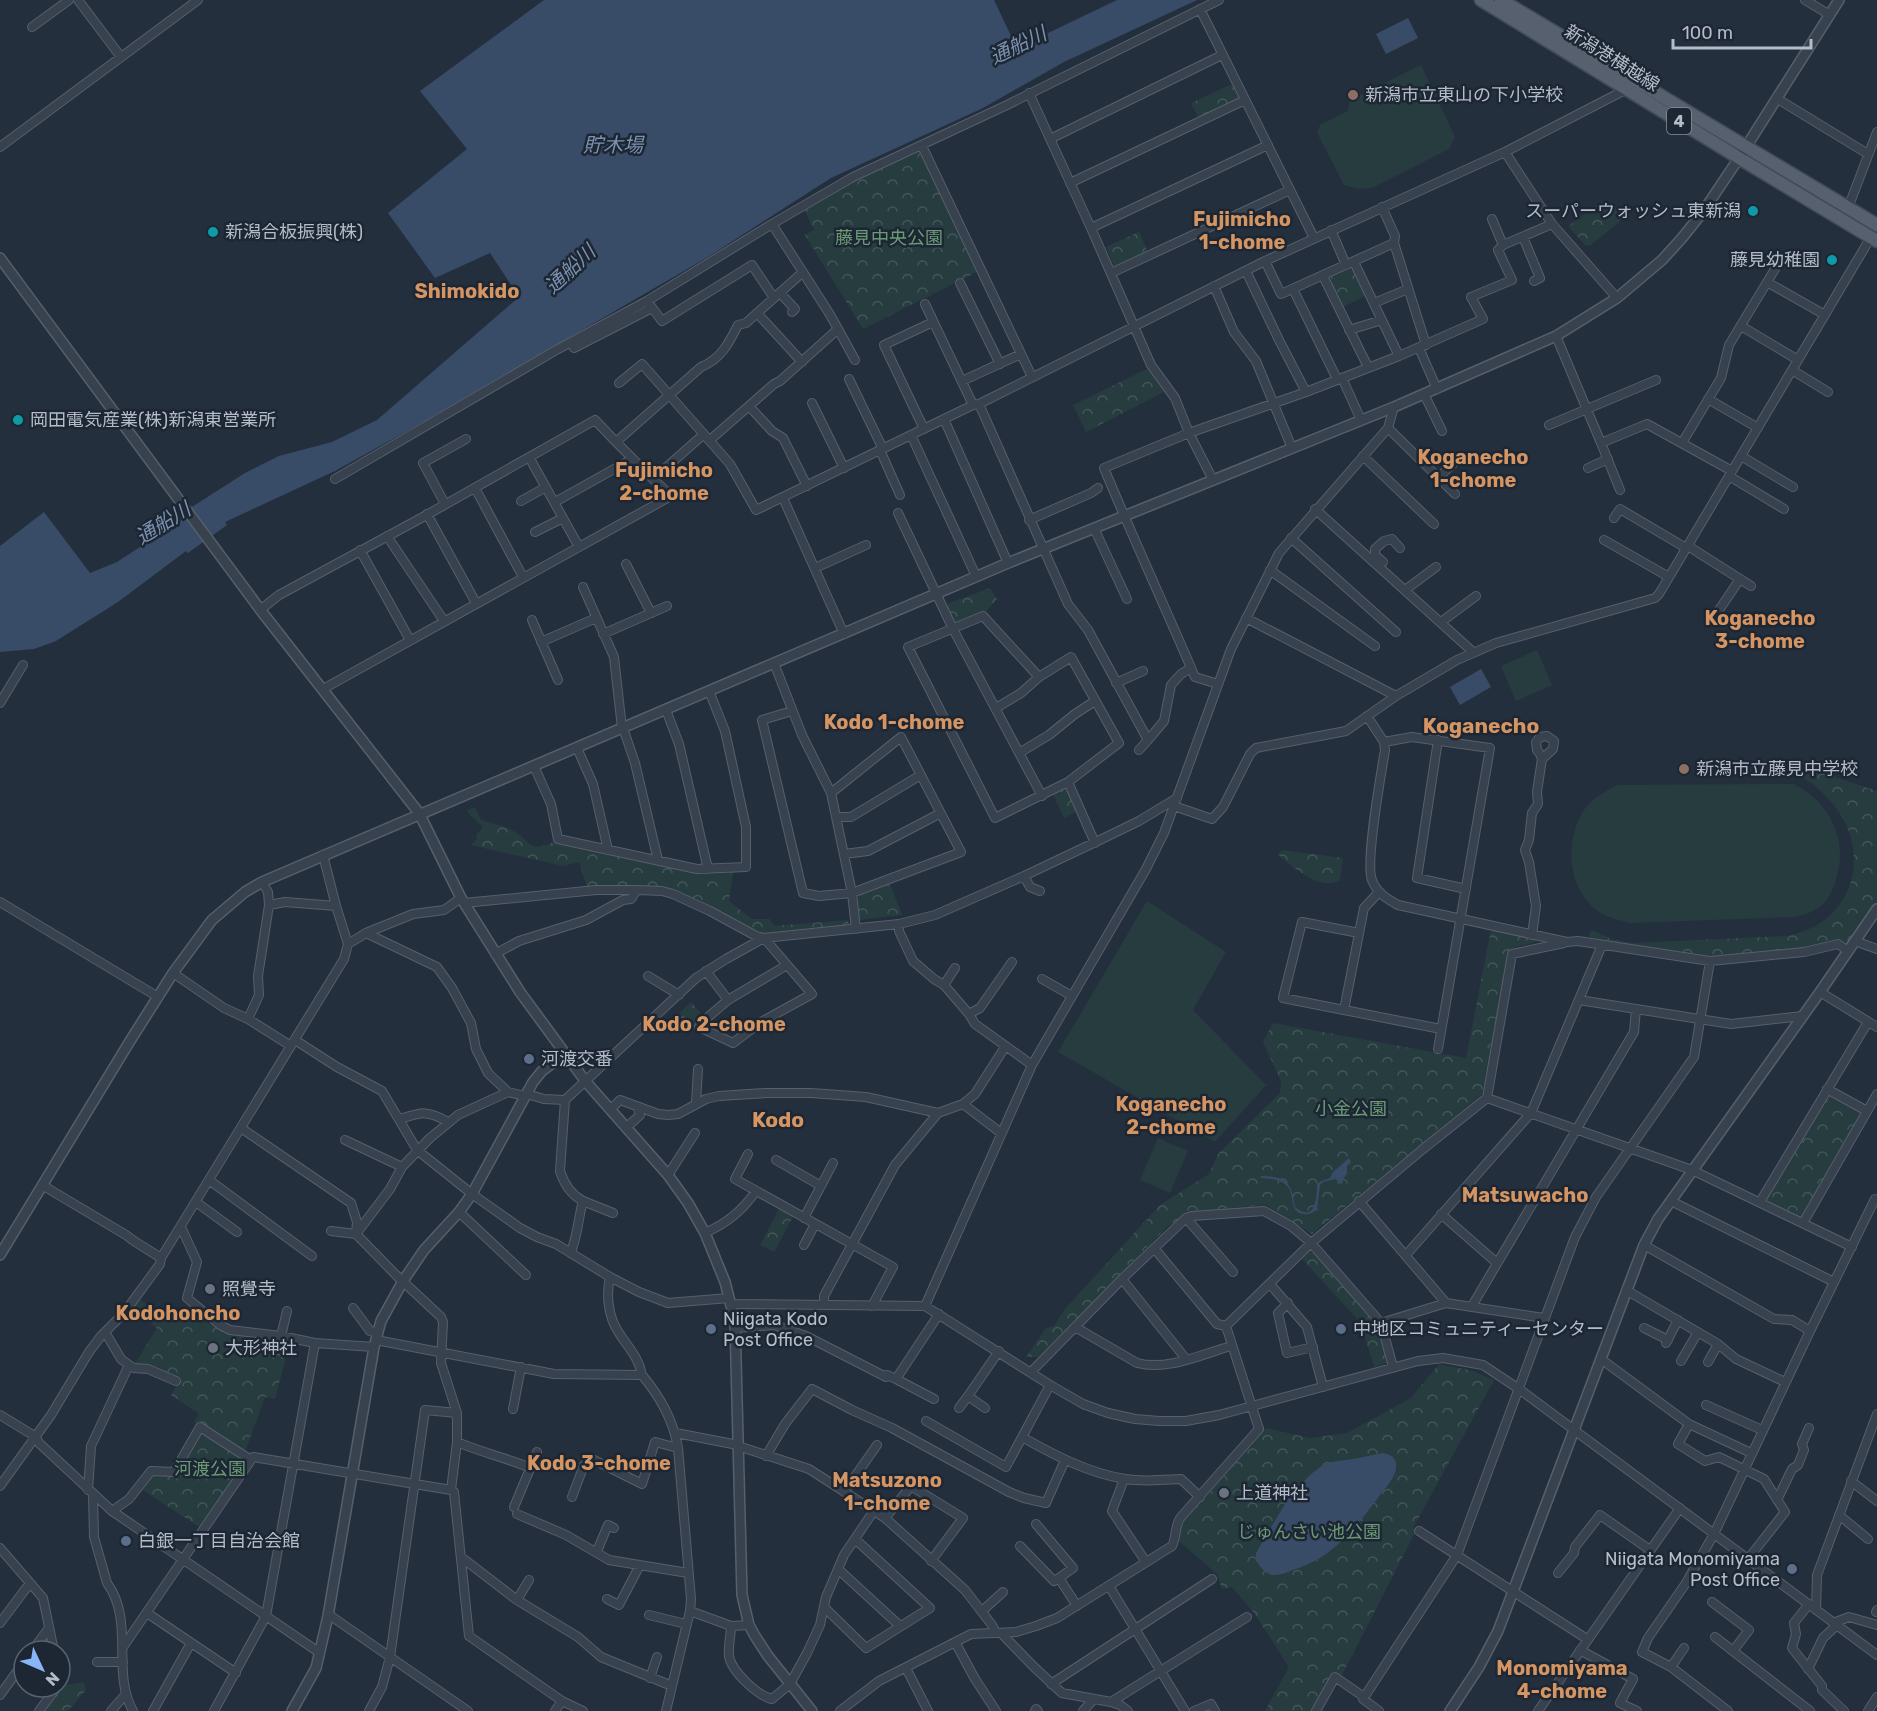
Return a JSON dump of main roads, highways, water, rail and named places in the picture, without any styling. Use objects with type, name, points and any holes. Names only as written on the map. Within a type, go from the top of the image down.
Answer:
[{"type":"main road","name":"新潟港横越線","points":[[1482,0],[1628,89],[1877,225]]},
{"type":"main road","name":"新潟港横越線","points":[[1501,0],[1874,239]]},
{"type":"water","name":"貯木場","points":[[544,0],[994,0],[1013,40],[1023,45],[1117,0],[1197,0],[1064,62],[983,108],[831,178],[708,257],[425,421],[335,471],[225,522],[227,525],[188,553],[186,551],[118,602],[56,641],[34,649],[0,652],[0,546],[44,512],[90,573],[117,562],[169,528],[167,523],[245,473],[279,456],[332,442],[377,420],[519,297],[490,253],[435,278],[388,213],[467,149],[420,91]]},
{"type":"water","points":[[1408,18],[1418,38],[1386,54],[1376,34]]},
{"type":"water","points":[[1481,669],[1491,687],[1460,705],[1450,687]]},
{"type":"water","points":[[1349,1158],[1351,1162],[1347,1166],[1347,1174],[1341,1185],[1336,1179],[1323,1182],[1320,1185],[1317,1209],[1309,1214],[1296,1211],[1290,1191],[1285,1184],[1261,1178],[1261,1176],[1277,1178],[1286,1182],[1292,1192],[1295,1207],[1307,1213],[1314,1207],[1317,1185],[1331,1177],[1332,1173]]},
{"type":"water","points":[[1382,1453],[1391,1456],[1396,1463],[1393,1476],[1352,1530],[1332,1550],[1320,1558],[1278,1575],[1266,1573],[1257,1562],[1256,1553],[1289,1497],[1311,1474],[1331,1462]]},
{"type":"place","name":"新潟市立東山の下小学校","points":[[1353,95]]},
{"type":"place","name":"スーパーウォッシュ東新潟","points":[[1753,211]]},
{"type":"place","name":"新潟合板振興(株)","points":[[213,232]]},
{"type":"place","name":"藤見幼稚園","points":[[1832,260]]},
{"type":"place","name":"岡田電気産業(株)新潟東営業所","points":[[18,420]]},
{"type":"place","name":"新潟市立藤見中学校","points":[[1684,769]]},
{"type":"place","name":"河渡交番","points":[[529,1059]]},
{"type":"place","name":"照覺寺","points":[[210,1289]]},
{"type":"place","name":"Niigata Kodo Post Office","points":[[711,1329]]},
{"type":"place","name":"中地区コミュニティーセンター","points":[[1341,1329]]},
{"type":"place","name":"大形神社","points":[[213,1348]]},
{"type":"place","name":"上道神社","points":[[1224,1493]]},
{"type":"place","name":"白銀一丁目自治会館","points":[[126,1541]]},
{"type":"place","name":"Niigata Monomiyama Post Office","points":[[1792,1569]]},
{"type":"district","name":"Fujimicho 1-chome","points":[[1242,230]]},
{"type":"district","name":"Shimokido","points":[[467,291]]},
{"type":"district","name":"Koganecho 1-chome","points":[[1473,468]]},
{"type":"district","name":"Fujimicho 2-chome","points":[[664,482]]},
{"type":"district","name":"Koganecho 3-chome","points":[[1760,630]]},
{"type":"district","name":"Kodo 1-chome","points":[[894,722]]},
{"type":"district","name":"Koganecho","points":[[1481,726]]},
{"type":"district","name":"Kodo 2-chome","points":[[714,1024]]},
{"type":"district","name":"Koganecho 2-chome","points":[[1171,1116]]},
{"type":"district","name":"Kodo","points":[[778,1120]]},
{"type":"district","name":"Matsuwacho","points":[[1525,1195]]},
{"type":"district","name":"Kodohoncho","points":[[178,1313]]},
{"type":"district","name":"Kodo 3-chome","points":[[599,1463]]},
{"type":"district","name":"Matsuzono 1-chome","points":[[887,1492]]},
{"type":"district","name":"Monomiyama 4-chome","points":[[1562,1680]]},
{"type":"water label","name":"通船川","points":[[1018,45]]},
{"type":"water label","name":"通船川","points":[[570,269]]},
{"type":"water label","name":"通船川","points":[[163,523]]},
{"type":"park label","name":"藤見中央公園","points":[[889,238]]},
{"type":"park label","name":"小金公園","points":[[1351,1109]]},
{"type":"park label","name":"河渡公園","points":[[210,1469]]},
{"type":"park label","name":"じゅんさい池公園","points":[[1309,1532]]}]
